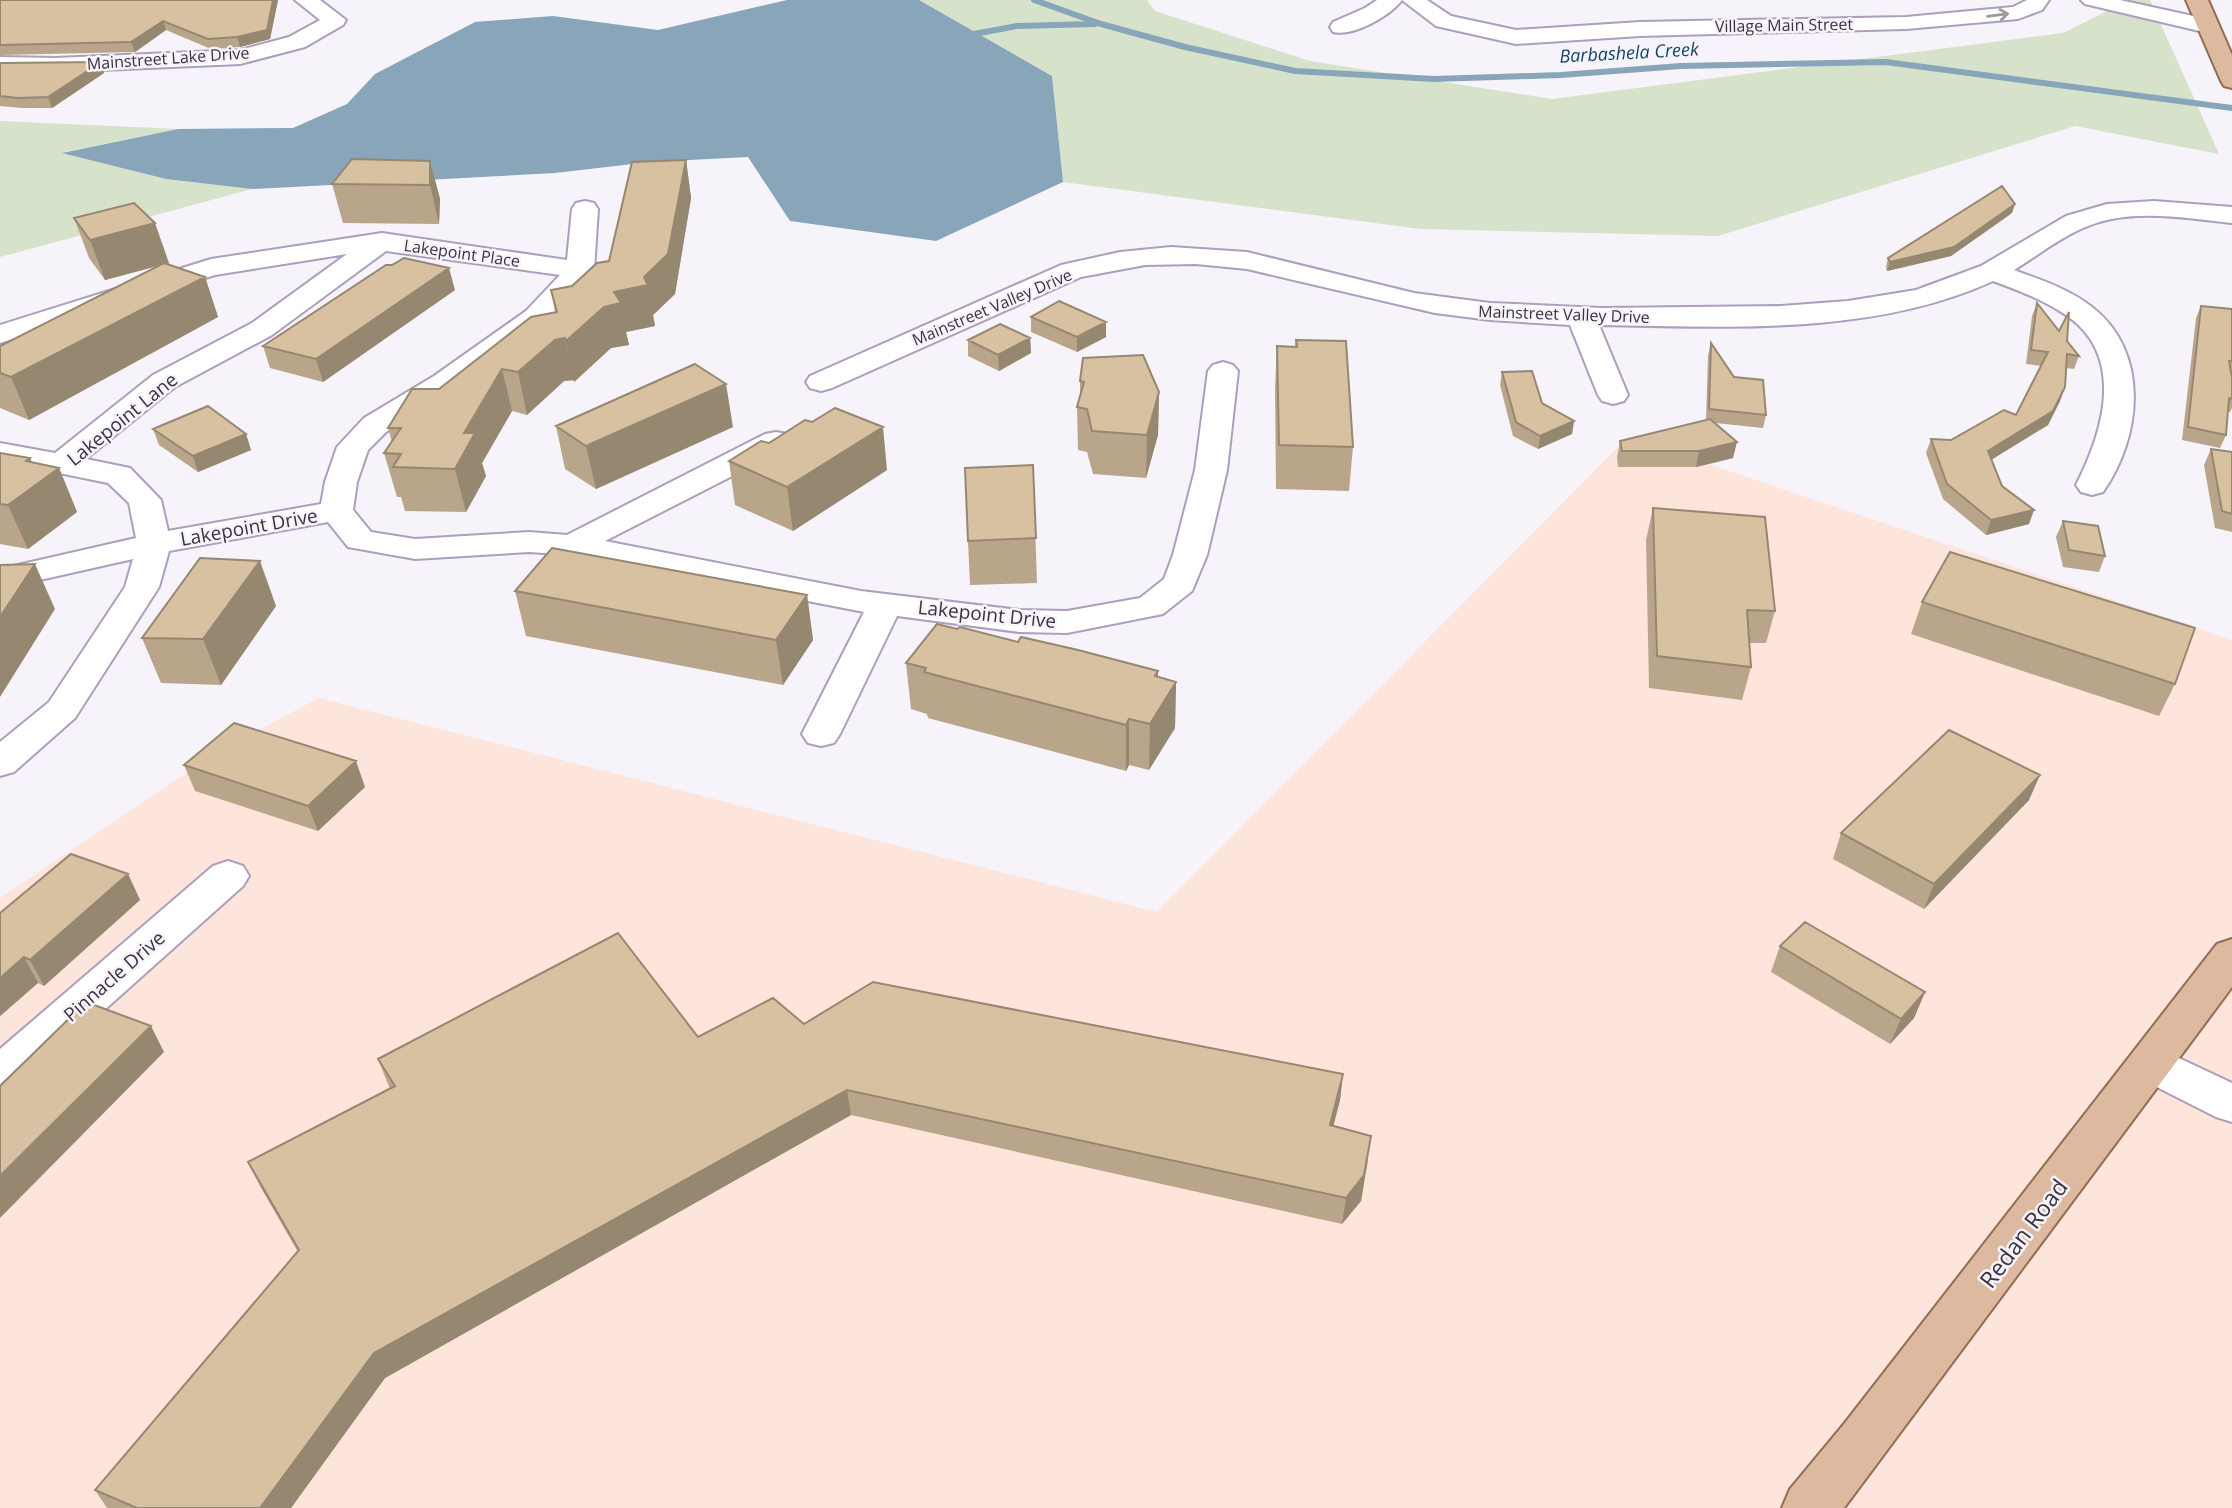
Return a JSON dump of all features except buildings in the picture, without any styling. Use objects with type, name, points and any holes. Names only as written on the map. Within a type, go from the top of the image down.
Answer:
[{"type":"main road","points":[[2197,0],[2232,81]]},
{"type":"main road","name":"Redan Road","points":[[1810,1508],[2232,955]]},
{"type":"street","name":"Mainstreet Lake Drive","points":[[0,64],[57,65],[240,57],[297,42],[335,20],[306,0]]},
{"type":"street","points":[[1341,27],[1373,13],[1391,0]]},
{"type":"street","name":"Village Main Street","points":[[1413,0],[1444,21],[1516,37],[1552,36],[1587,30],[1906,23],[2018,13],[2038,0]]},
{"type":"street","name":"Village Main Street","points":[[1953,18],[1969,4],[1983,0]]},
{"type":"street","points":[[2092,0],[2208,26]]},
{"type":"street","points":[[1790,25],[1790,48]]},
{"type":"street","points":[[337,511],[341,482],[353,447],[375,425],[445,382],[536,317],[580,270],[585,209]]},
{"type":"street","name":"Mainstreet Valley Drive","points":[[821,382],[1071,271],[1104,261],[1154,255],[1196,256],[1272,265],[1356,288],[1434,305],[1521,315],[1723,317],[1863,309],[1912,300],[1951,289],[1992,271],[2054,230],[2105,212],[2173,209],[2232,215]]},
{"type":"street","name":"Lakepoint Place","points":[[0,334],[211,268],[382,241],[580,270]]},
{"type":"street","name":"Lakepoint Lane","points":[[61,464],[164,381],[262,329],[382,241]]},
{"type":"street","points":[[1992,271],[2066,301],[2096,325],[2112,348],[2119,403],[2112,440],[2092,485]]},
{"type":"street","points":[[1581,317],[1613,395]]},
{"type":"street","name":"Lakepoint Drive","points":[[0,579],[154,544],[337,511],[360,540],[415,549],[529,542],[572,545],[885,604],[1018,621],[1068,622],[1151,607],[1180,584],[1211,470],[1223,371]]},
{"type":"street","points":[[572,545],[778,440]]},
{"type":"street","points":[[0,452],[61,464]]},
{"type":"street","name":"Lakepoint Lane","points":[[0,763],[62,710],[142,587],[154,544],[145,500],[119,475],[61,464]]},
{"type":"street","points":[[821,734],[885,604]]},
{"type":"street","name":"Pinnacle Drive","points":[[0,1076],[228,876]]},
{"type":"street","points":[[2151,1063],[2232,1104]]},
{"type":"shaded area","points":[[1628,437],[2232,640],[2232,1508],[0,1508],[0,898],[219,751],[319,698],[1157,912]]},
{"type":"green space","points":[[919,0],[1147,0],[1155,11],[1310,61],[1552,99],[2063,33],[2129,0],[2150,0],[2219,154],[2075,126],[1718,236],[1421,229],[1063,182],[1052,76]]},
{"type":"green space","points":[[0,121],[178,129],[64,152],[166,179],[252,189],[0,257]]},
{"type":"water","points":[[787,0],[919,0],[1052,76],[1063,182],[936,241],[790,221],[748,157],[650,162],[555,173],[252,189],[166,179],[62,153],[178,129],[293,128],[347,104],[375,74],[475,22],[553,16],[658,30]]},
{"type":"waterway","name":"Barbashela Creek","points":[[1034,0],[1101,24],[1185,47],[1295,71],[1434,79],[1561,75],[1681,66],[1886,62],[2232,108]]},
{"type":"waterway","points":[[974,34],[1017,26],[1095,24]]}]
